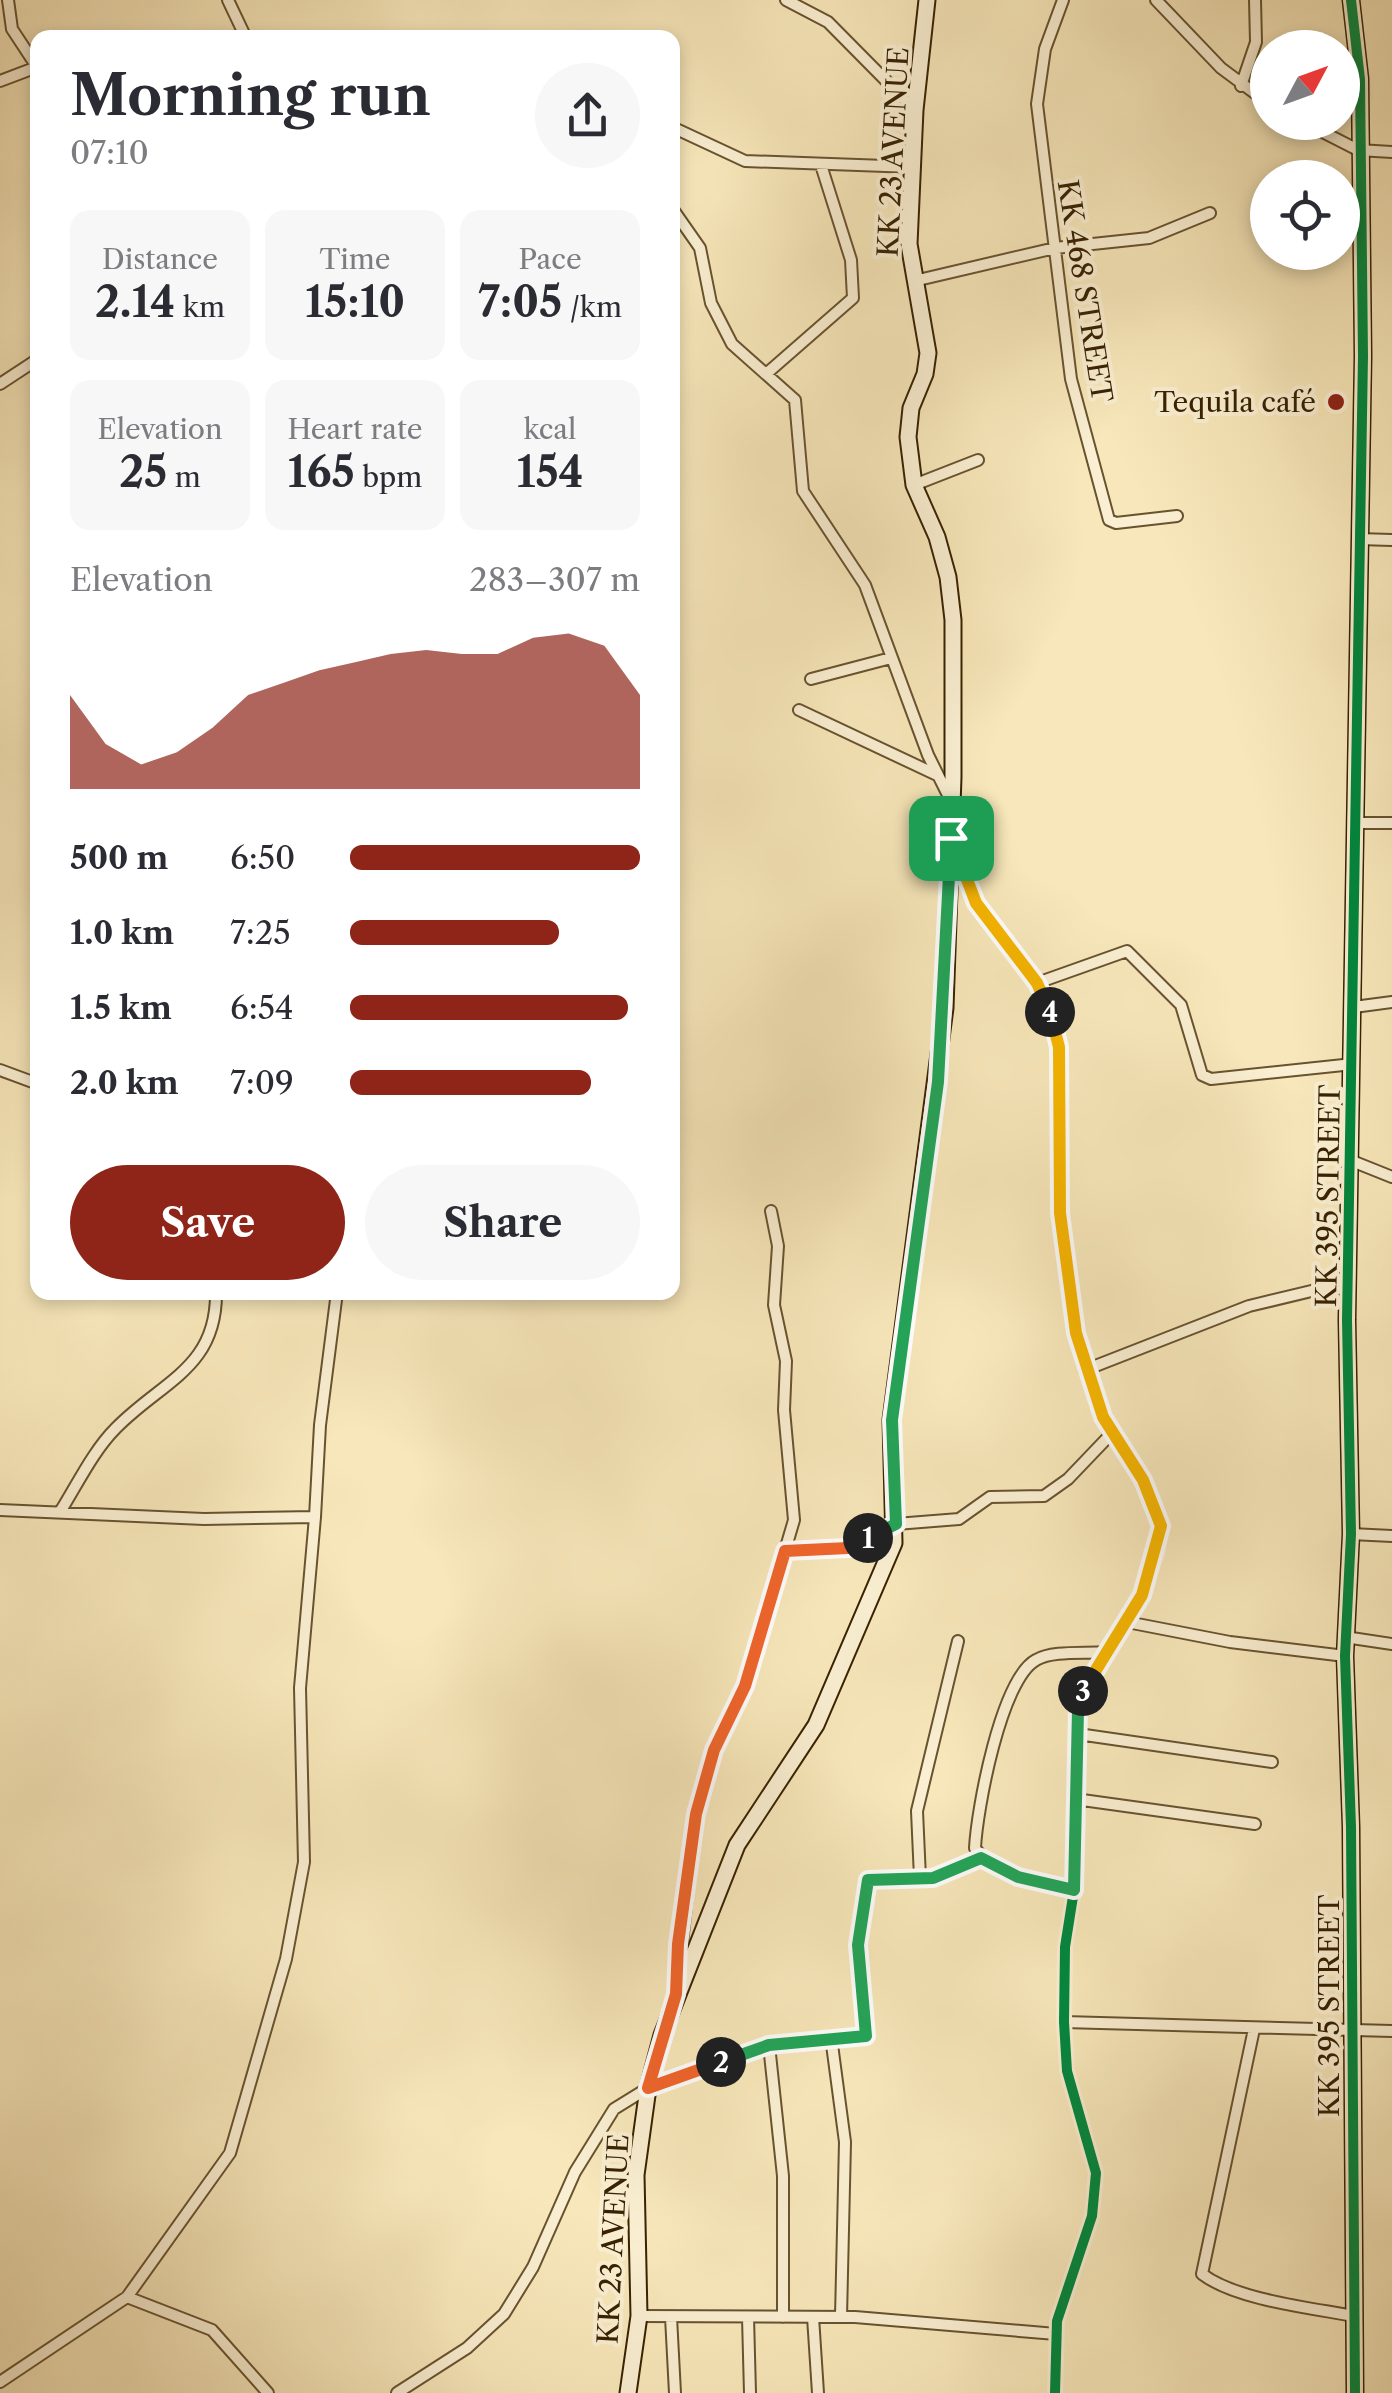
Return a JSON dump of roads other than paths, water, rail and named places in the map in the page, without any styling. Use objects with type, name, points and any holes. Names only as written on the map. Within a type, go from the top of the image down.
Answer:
[{"type":"main road","name":"KK 23 AVENUE","points":[[628,2393],[639,2316],[634,2208],[648,2088],[676,1994],[737,1845],[798,1758],[834,1688],[888,1566],[896,1524],[892,1420],[938,1082],[952,802],[950,592],[937,537],[914,485],[908,438],[911,408],[926,374],[928,353],[909,244],[915,110],[927,0]]},
{"type":"main road","name":"KK 395 STREET","points":[[1351,0],[1360,79],[1358,160]]},
{"type":"main road","name":"KK 395 STREET","points":[[1356,2393],[1345,1656],[1351,1534],[1349,1282],[1363,356],[1360,216]]},
{"type":"street","points":[[8,0],[12,29],[30,58]]},
{"type":"street","points":[[228,0],[242,30]]},
{"type":"street","points":[[786,0],[837,30],[915,110]]},
{"type":"street","name":"KK 468 STREET","points":[[1063,0],[1045,49],[1036,104],[1071,379],[1109,520],[1116,523],[1177,516]]},
{"type":"street","points":[[1156,0],[1250,91]]},
{"type":"street","points":[[1242,86],[1256,42],[1254,0]]},
{"type":"street","points":[[0,81],[30,69]]},
{"type":"street","points":[[680,131],[745,161],[912,167]]},
{"type":"street","points":[[1338,140],[1358,150],[1392,152]]},
{"type":"street","points":[[766,374],[853,298],[851,260],[821,165]]},
{"type":"street","points":[[914,280],[1054,248],[1148,238],[1210,213]]},
{"type":"street","points":[[680,218],[694,235],[718,322],[732,344],[796,400],[803,490],[864,584],[937,775],[952,802]]},
{"type":"street","points":[[680,226],[694,235]]},
{"type":"street","points":[[0,384],[30,364]]},
{"type":"street","points":[[914,485],[978,460]]},
{"type":"street","points":[[1358,539],[1392,540]]},
{"type":"street","points":[[812,680],[891,658]]},
{"type":"street","points":[[799,710],[937,775]]},
{"type":"street","points":[[1356,823],[1392,823]]},
{"type":"street","points":[[951,838],[976,903],[1037,983],[1059,1047],[1060,1213],[1085,1370],[1111,1434],[1143,1480],[1161,1526],[1158,1550],[1127,1622],[1083,1692],[1075,1799],[1074,1890],[1065,1948],[1064,2022],[1067,2071],[1096,2173],[1092,2216],[1056,2334],[1055,2393]]},
{"type":"street","points":[[1037,983],[1127,951],[1182,1005],[1196,1066],[1202,1074],[1210,1078],[1353,1064]]},
{"type":"street","points":[[1354,1008],[1392,1002]]},
{"type":"street","points":[[0,1070],[30,1081]]},
{"type":"street","points":[[1352,1161],[1392,1176]]},
{"type":"street","points":[[676,1994],[678,1944],[696,1814],[714,1750],[745,1686],[794,1520],[784,1410],[786,1361],[774,1305],[778,1246],[771,1210]]},
{"type":"street","points":[[1085,1370],[1249,1306],[1349,1282]]},
{"type":"street","points":[[60,1512],[115,1429],[183,1371],[210,1340],[216,1322],[216,1300]]},
{"type":"street","points":[[0,2382],[127,2296],[230,2153],[286,1960],[304,1862],[300,1688],[320,1426],[336,1300]]},
{"type":"street","points":[[785,1551],[848,1548],[896,1524],[959,1520],[990,1497],[1044,1496],[1068,1479],[1111,1434]]},
{"type":"street","points":[[0,1510],[204,1519],[315,1516]]},
{"type":"street","points":[[1351,1534],[1392,1536]]},
{"type":"street","points":[[1127,1622],[1230,1642],[1345,1656]]},
{"type":"street","points":[[1346,1636],[1392,1644]]},
{"type":"street","points":[[920,1878],[917,1811],[958,1641]]},
{"type":"street","points":[[1074,1890],[1018,1877],[981,1858],[975,1848],[976,1820],[1005,1700],[1012,1686],[1041,1658],[1106,1652]]},
{"type":"street","points":[[1078,1734],[1272,1762]]},
{"type":"street","points":[[1075,1799],[1255,1824]]},
{"type":"street","points":[[397,2393],[467,2348],[504,2314],[614,2109],[648,2088],[769,2045],[866,2036],[858,1945],[868,1880],[933,1878],[981,1858]]},
{"type":"street","points":[[1064,2022],[1392,2032]]},
{"type":"street","points":[[1254,2029],[1202,2274],[1213,2283],[1252,2294],[1354,2316]]},
{"type":"street","points":[[831,2038],[845,2142],[841,2318]]},
{"type":"street","points":[[769,2045],[783,2176],[783,2317]]},
{"type":"street","points":[[127,2296],[212,2330],[268,2393]]},
{"type":"street","points":[[639,2316],[841,2318],[1056,2334]]},
{"type":"street","points":[[671,2317],[675,2393]]},
{"type":"street","points":[[748,2317],[750,2393]]},
{"type":"street","points":[[814,2317],[818,2393]]},
{"type":"place","name":"Tequila café","points":[[1336,402]]}]
